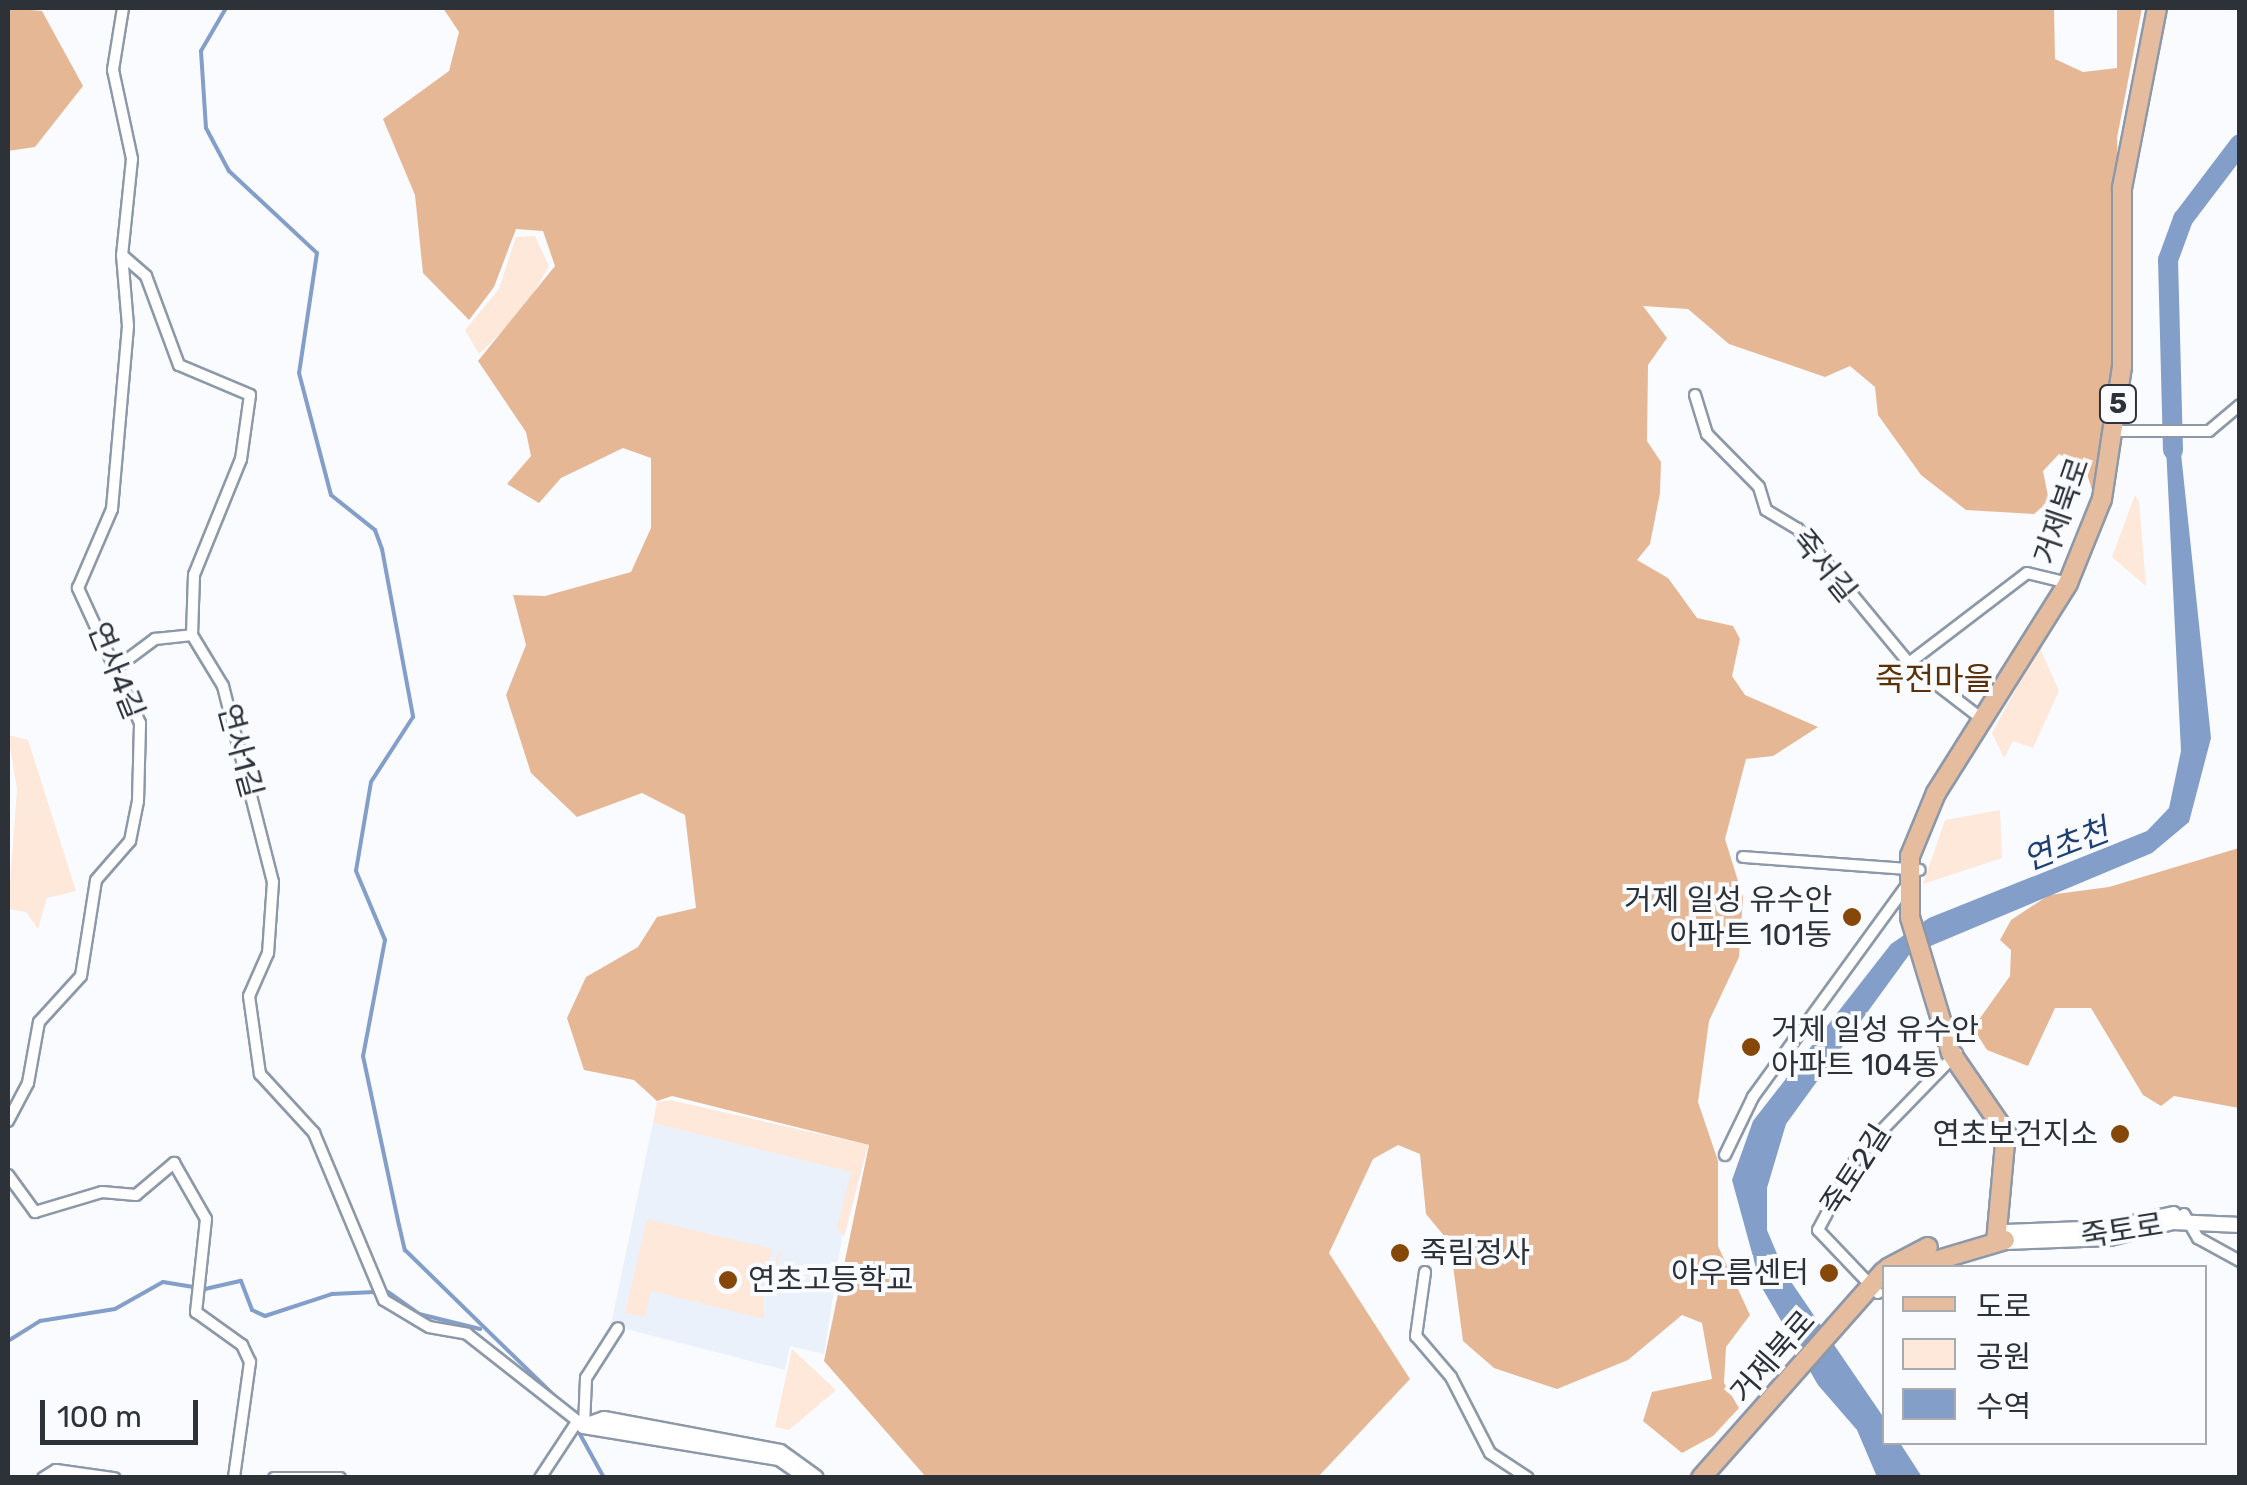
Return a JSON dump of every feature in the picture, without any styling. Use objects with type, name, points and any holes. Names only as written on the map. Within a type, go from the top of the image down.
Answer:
[{"type":"main road","name":"거제북로","points":[[1913,877],[1956,766],[2068,583],[2102,499],[2115,431],[2122,188],[2157,8]]},
{"type":"main road","points":[[1913,877],[1928,961],[1955,1054],[2014,1136],[2001,1237],[1919,1265]]},
{"type":"main road","name":"거제북로","points":[[1894,1265],[1941,1242],[2001,1237]]},
{"type":"main road","name":"거제북로","points":[[1716,1478],[1878,1289]]},
{"type":"main road","name":"거제북로","points":[[1701,1478],[1797,1380]]},
{"type":"street","points":[[120,665],[156,639],[192,636],[194,575],[241,460],[250,395],[179,366],[146,276],[122,255],[132,159],[113,70],[124,8]]},
{"type":"street","name":"연사4길","points":[[8,1121],[28,1083],[39,1022],[81,976],[96,880],[130,840],[143,750],[120,665],[78,588],[112,509],[128,326],[122,255]]},
{"type":"street","name":"죽서길","points":[[1696,395],[1706,434],[1759,487],[1766,510],[1798,529],[1908,664],[1982,720]]},
{"type":"street","points":[[2115,431],[2204,432],[2240,406]]},
{"type":"street","points":[[1908,664],[2028,573],[2068,583]]},
{"type":"street","name":"연사1길","points":[[192,636],[223,686],[273,882],[268,952],[249,996],[260,1074],[314,1133],[384,1300],[429,1327],[466,1334],[580,1426]]},
{"type":"street","points":[[1725,1154],[1754,1097],[1913,877],[1744,854]]},
{"type":"street","name":"죽토2길","points":[[1878,1289],[1818,1230],[1858,1155],[1955,1054]]},
{"type":"street","points":[[8,1174],[35,1212],[102,1192],[136,1195],[174,1163],[206,1218],[194,1272],[196,1299],[205,1326],[242,1345],[250,1362],[234,1478]]},
{"type":"street","points":[[2186,1217],[2198,1238],[2240,1261]]},
{"type":"street","name":"죽토로","points":[[2186,1217],[2240,1225]]},
{"type":"street","name":"죽토로","points":[[2001,1237],[2186,1217],[2240,1217]]},
{"type":"street","points":[[1425,1272],[1416,1336],[1451,1377],[1468,1425],[1528,1478]]},
{"type":"street","points":[[540,1478],[580,1426],[586,1378],[618,1328]]},
{"type":"street","points":[[580,1426],[780,1456],[816,1478]]},
{"type":"street","points":[[780,1456],[786,1478]]},
{"type":"street","points":[[780,1456],[808,1478]]},
{"type":"street","points":[[42,1478],[56,1470],[114,1478]]},
{"type":"street","points":[[274,1478],[340,1478]]},
{"type":"shaded area","points":[[8,8],[42,11],[83,86],[35,147],[8,151]]},
{"type":"shaded area","points":[[443,8],[2054,8],[2055,59],[2083,72],[2117,68],[2117,8],[2142,8],[2117,138],[2122,313],[2095,499],[2085,468],[2059,454],[2043,471],[2049,501],[2034,514],[1966,510],[1921,475],[1878,415],[1875,387],[1850,366],[1825,377],[1729,344],[1688,309],[1643,306],[1667,338],[1648,365],[1647,441],[1661,462],[1660,493],[1650,544],[1637,560],[1668,578],[1697,618],[1733,626],[1740,639],[1732,676],[1745,695],[1818,727],[1773,756],[1746,759],[1725,839],[1743,897],[1739,957],[1709,1021],[1698,1102],[1718,1161],[1718,1246],[1750,1315],[1726,1347],[1724,1383],[1739,1408],[1713,1436],[1682,1453],[1643,1421],[1652,1392],[1712,1379],[1702,1323],[1682,1315],[1628,1360],[1557,1389],[1494,1368],[1463,1341],[1450,1243],[1426,1214],[1420,1154],[1398,1145],[1373,1159],[1329,1253],[1410,1379],[1318,1477],[926,1477],[824,1361],[869,1145],[672,1096],[657,1101],[634,1080],[584,1070],[567,1018],[586,977],[638,947],[657,917],[696,908],[685,815],[642,793],[577,817],[531,773],[506,695],[526,645],[513,595],[545,596],[631,572],[651,528],[651,458],[623,448],[561,478],[539,503],[507,484],[531,456],[526,432],[478,361],[555,266],[543,231],[516,229],[494,287],[469,320],[423,273],[415,195],[383,119],[449,71],[459,32]]},
{"type":"shaded area","points":[[2239,848],[2239,1108],[2174,1096],[2161,1106],[2143,1095],[2091,1008],[2055,1008],[2028,1066],[1987,1050],[1973,1028],[2010,976],[2011,950],[2000,940],[2011,920],[2049,895],[2109,887]]},
{"type":"shaded area","name":"연초고등학교","points":[[653,1123],[852,1172],[824,1354],[790,1346],[785,1370],[622,1328],[609,1334]]},
{"type":"green space","points":[[535,236],[549,266],[522,312],[479,354],[465,330],[499,289],[516,237]]},
{"type":"green space","points":[[2135,495],[2139,501],[2146,586],[2112,557]]},
{"type":"green space","points":[[2039,646],[2059,691],[2033,748],[2013,741],[2004,758],[1992,733]]},
{"type":"green space","points":[[8,735],[28,740],[76,891],[47,898],[38,929],[26,912],[8,909],[17,789]]},
{"type":"green space","points":[[2000,810],[2002,858],[1923,884],[1945,820]]},
{"type":"green space","points":[[670,1100],[868,1145],[844,1237],[837,1227],[851,1172],[653,1123],[657,1102]]},
{"type":"green space","points":[[647,1219],[772,1249],[767,1272],[782,1249],[773,1282],[764,1282],[764,1319],[651,1291],[645,1317],[625,1313]]},
{"type":"green space","points":[[792,1349],[836,1390],[789,1430],[775,1427]]},
{"type":"water","points":[[2178,425],[2211,738],[2189,822],[2152,853],[1909,955],[1786,1124],[1767,1188],[1767,1230],[1785,1273],[1882,1415],[1882,1445],[1901,1445],[1922,1477],[1877,1477],[1857,1430],[1818,1385],[1761,1286],[1732,1180],[1753,1121],[1891,944],[1929,918],[2147,831],[2169,808],[2181,751],[2165,426]]},
{"type":"waterway","points":[[226,8],[201,51],[206,128],[229,171],[317,253],[299,373],[331,495],[375,530],[382,549],[413,717],[371,782],[356,871],[385,940],[363,1056],[405,1250],[564,1405]]},
{"type":"waterway","name":"연초천","points":[[2173,450],[2168,260],[2183,219],[2240,144]]},
{"type":"waterway","points":[[8,1341],[40,1321],[115,1309],[163,1282],[205,1289],[241,1281],[252,1310],[265,1316],[332,1294],[375,1292]]},
{"type":"waterway","points":[[388,1292],[419,1314],[480,1329]]},
{"type":"waterway","points":[[576,1427],[604,1478]]},
{"type":"place","name":"거제 일성 유수안 아파트 101동","points":[[1852,917]]},
{"type":"place","name":"거제 일성 유수안 아파트 104동","points":[[1751,1047]]},
{"type":"place","name":"연초보건지소","points":[[2120,1134]]},
{"type":"place","name":"죽림정사","points":[[1400,1253]]},
{"type":"place","name":"아우름센터","points":[[1829,1273]]},
{"type":"place","name":"연초고등학교","points":[[728,1280]]},
{"type":"district","name":"죽전마을","points":[[1934,679]]}]
